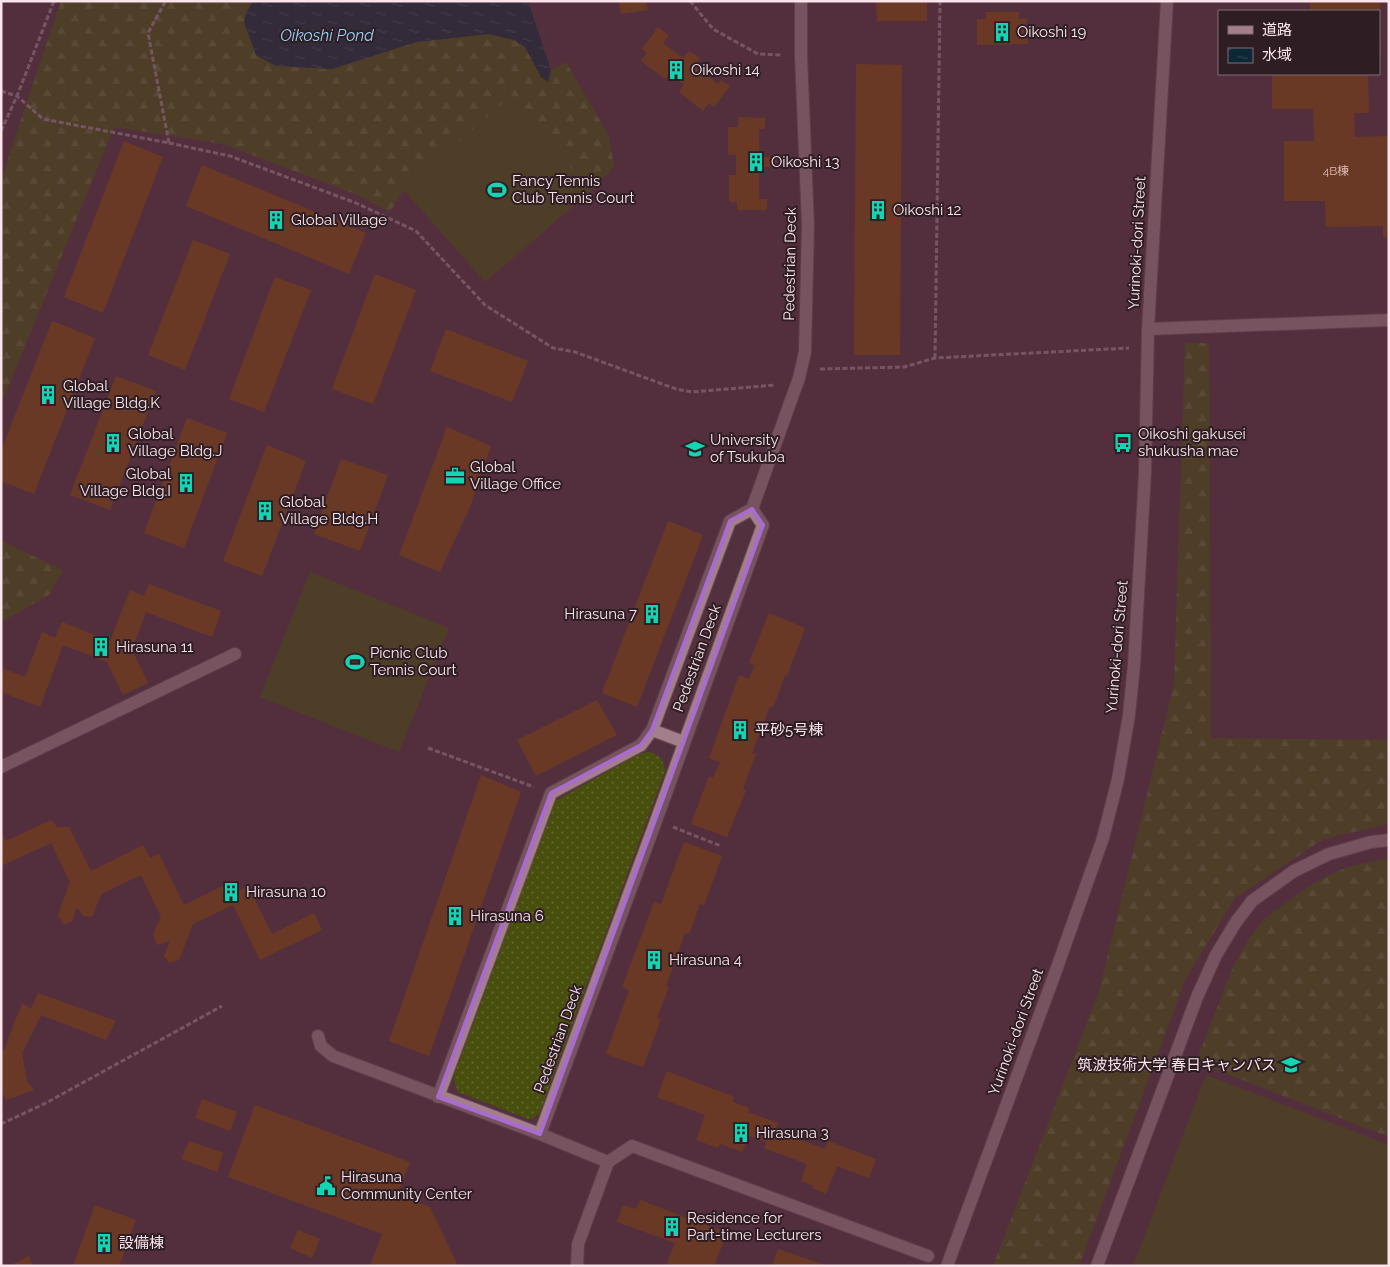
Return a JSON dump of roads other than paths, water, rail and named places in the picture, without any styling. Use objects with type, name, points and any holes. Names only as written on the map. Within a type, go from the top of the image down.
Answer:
[{"type":"street","name":"Pedestrian Deck","points":[[540,1134],[763,525],[752,509],[798,378],[805,352],[808,225],[801,1]]},
{"type":"street","name":"Yurinoki-dori Street","points":[[947,1266],[1054,976],[1102,838],[1118,779],[1129,715],[1134,664],[1145,473],[1148,329],[1167,1]]},
{"type":"street","points":[[1148,329],[1389,320]]},
{"type":"street","points":[[438,1097],[551,793],[641,745],[652,730],[730,521],[752,509]]},
{"type":"street","points":[[1,767],[235,654]]},
{"type":"street","points":[[652,730],[684,742]]},
{"type":"street","points":[[1097,1266],[1197,997],[1216,955],[1236,922],[1252,901],[1294,871],[1329,854],[1371,842],[1389,840]]},
{"type":"street","points":[[318,1036],[321,1046],[333,1056],[540,1134],[608,1162]]},
{"type":"street","points":[[577,1266],[578,1244],[608,1162],[632,1146],[928,1256]]},
{"type":"water","name":"Oikoshi Pond","points":[[253,1],[528,1],[551,70],[548,82],[541,77],[525,47],[514,40],[489,34],[416,42],[332,69],[276,66],[256,55],[244,23],[246,13]]},
{"type":"place","name":"Oikoshi 19","points":[[1002,32]]},
{"type":"place","name":"Oikoshi 14","points":[[676,70]]},
{"type":"place","name":"Oikoshi 13","points":[[756,162]]},
{"type":"place","name":"Fancy Tennis Club Tennis Court","points":[[497,190]]},
{"type":"place","name":"Oikoshi 12","points":[[878,210]]},
{"type":"place","name":"Global Village","points":[[276,220]]},
{"type":"place","name":"Global Village Bldg.K","points":[[48,395]]},
{"type":"place","name":"Global Village Bldg.J","points":[[113,443]]},
{"type":"place","name":"Oikoshi gakusei shukusha mae","points":[[1123,443]]},
{"type":"place","name":"University of Tsukuba","points":[[695,449]]},
{"type":"place","name":"Global Village Office","points":[[455,476]]},
{"type":"place","name":"Global Village Bldg.I","points":[[186,483]]},
{"type":"place","name":"Global Village Bldg.H","points":[[265,511]]},
{"type":"place","name":"Hirasuna 7","points":[[652,614]]},
{"type":"place","name":"Hirasuna 11","points":[[101,647]]},
{"type":"place","name":"Picnic Club Tennis Court","points":[[355,662]]},
{"type":"place","name":"平砂5号棟","points":[[740,730]]},
{"type":"place","name":"Hirasuna 10","points":[[231,892]]},
{"type":"place","name":"Hirasuna 6","points":[[455,916]]},
{"type":"place","name":"Hirasuna 4","points":[[654,960]]},
{"type":"place","name":"筑波技術大学 春日キャンパス","points":[[1291,1065]]},
{"type":"place","name":"Hirasuna 3","points":[[741,1133]]},
{"type":"place","name":"Hirasuna Community Center","points":[[326,1186]]},
{"type":"place","name":"Residence for Part-time Lecturers","points":[[672,1227]]},
{"type":"place","name":"設備棟","points":[[104,1243]]}]
